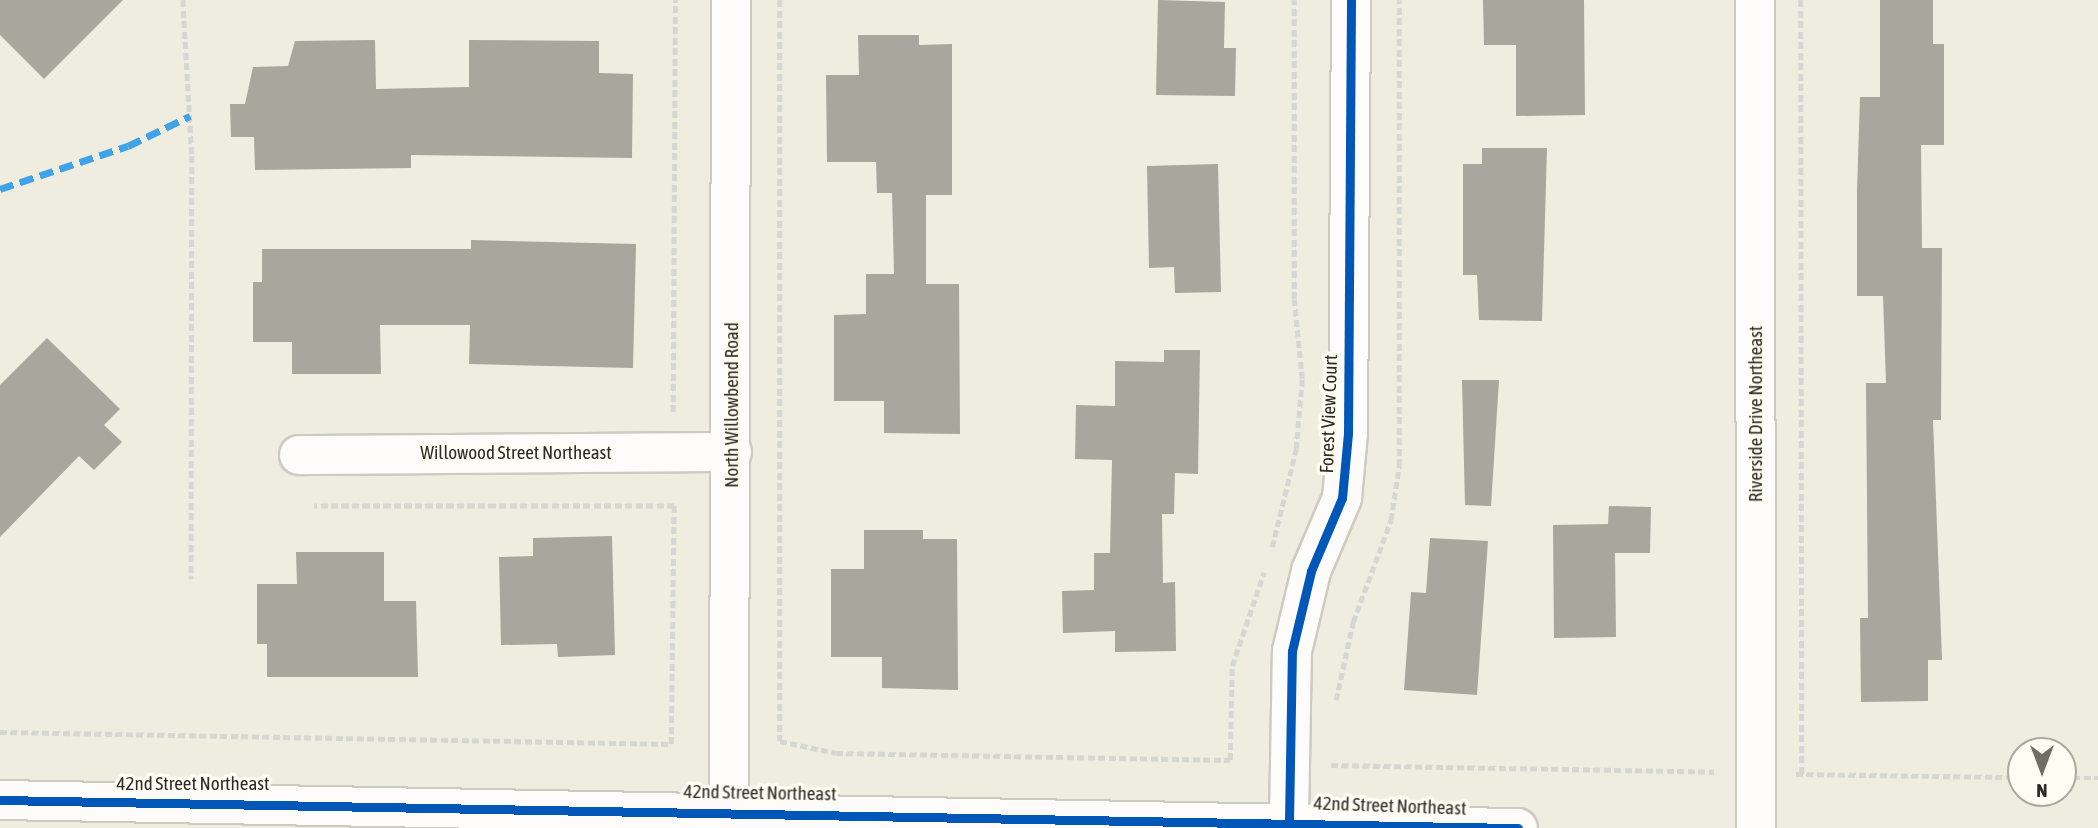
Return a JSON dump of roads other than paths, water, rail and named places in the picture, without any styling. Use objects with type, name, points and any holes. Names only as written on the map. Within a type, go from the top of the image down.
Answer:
[{"type":"street","name":"North Willowbend Road","points":[[729,810],[733,452],[731,0]]},
{"type":"street","name":"Forest View Court","points":[[1289,820],[1292,651],[1311,571],[1342,498],[1348,433],[1351,0]]},
{"type":"street","name":"Riverside Drive Northeast","points":[[1755,0],[1756,828]]},
{"type":"street","name":"Willowood Street Northeast","points":[[299,455],[733,452]]},
{"type":"street","name":"42nd Street Northeast","points":[[0,800],[280,815],[729,810],[1289,820],[1518,828]]}]
